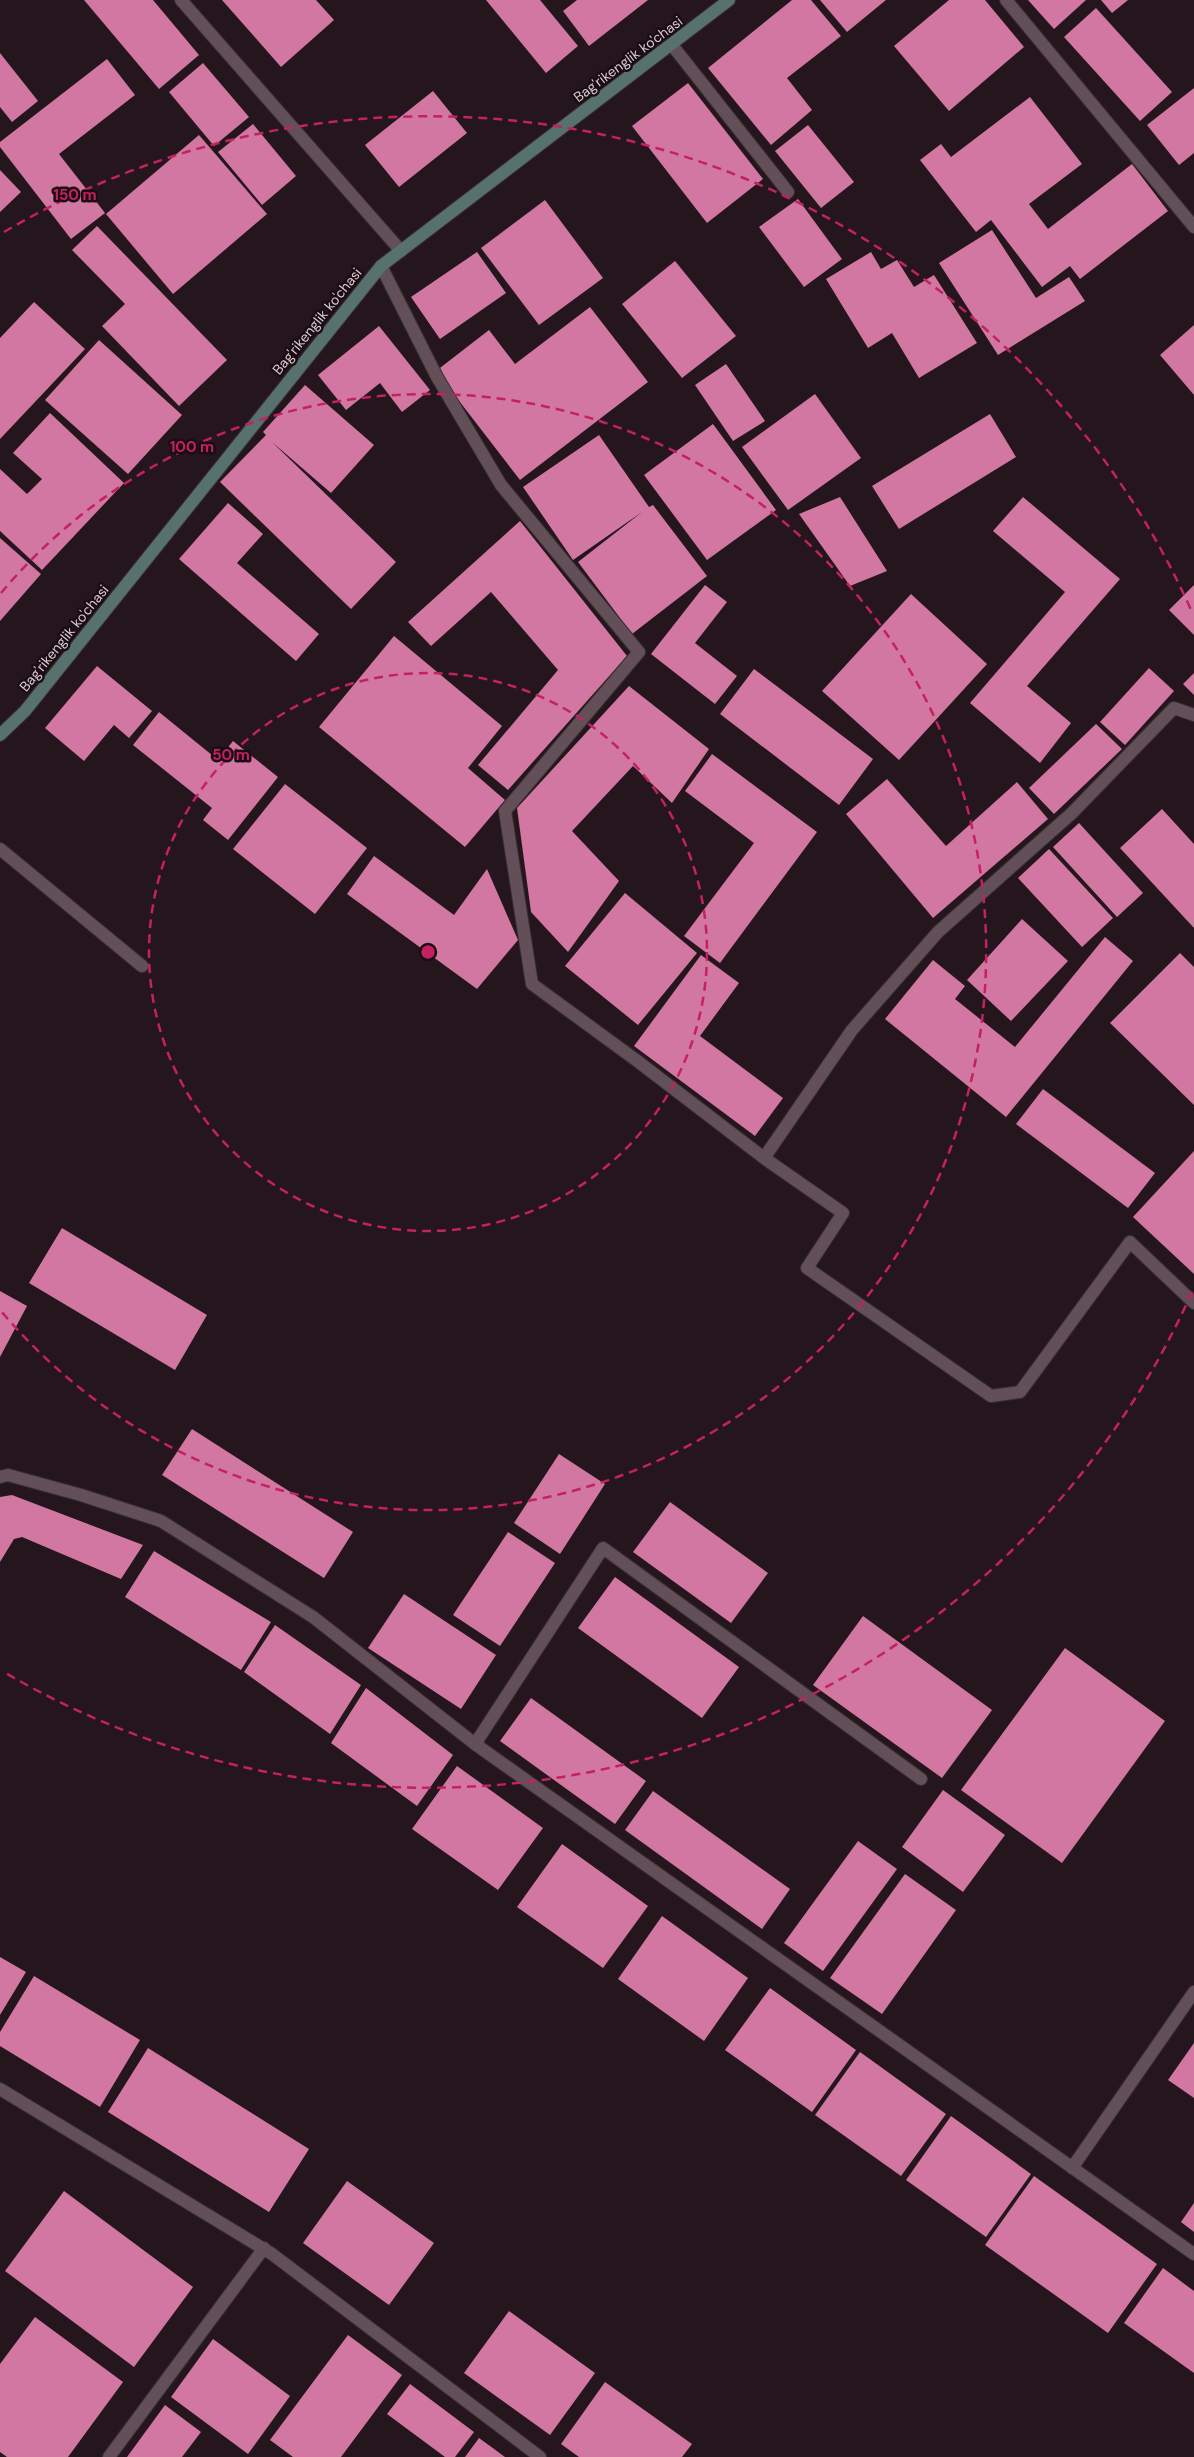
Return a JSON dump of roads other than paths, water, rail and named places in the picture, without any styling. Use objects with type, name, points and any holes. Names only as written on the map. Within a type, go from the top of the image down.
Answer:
[{"type":"main road","name":"Bag'rikenglik ko'chasi","points":[[0,735],[25,711],[381,266],[730,0]]},
{"type":"street","points":[[181,0],[401,251]]},
{"type":"street","points":[[1006,0],[1194,227]]},
{"type":"street","points":[[672,45],[788,192]]},
{"type":"street","points":[[381,266],[437,377],[501,485],[639,652],[505,811],[532,984],[636,1060],[764,1158],[843,1213],[807,1268],[991,1396],[1020,1392],[1130,1242],[1194,1303]]},
{"type":"street","points":[[764,1158],[852,1030],[938,932],[1072,813],[1174,708],[1194,715]]},
{"type":"street","points":[[0,849],[142,966]]},
{"type":"street","points":[[0,1477],[8,1475],[81,1495],[161,1521],[313,1617],[475,1744],[1194,2254]]},
{"type":"street","points":[[475,1744],[603,1548],[921,1779]]},
{"type":"street","points":[[1072,2168],[1194,1992]]},
{"type":"street","points":[[0,2089],[264,2248],[540,2457]]},
{"type":"street","points":[[109,2457],[264,2248]]}]
